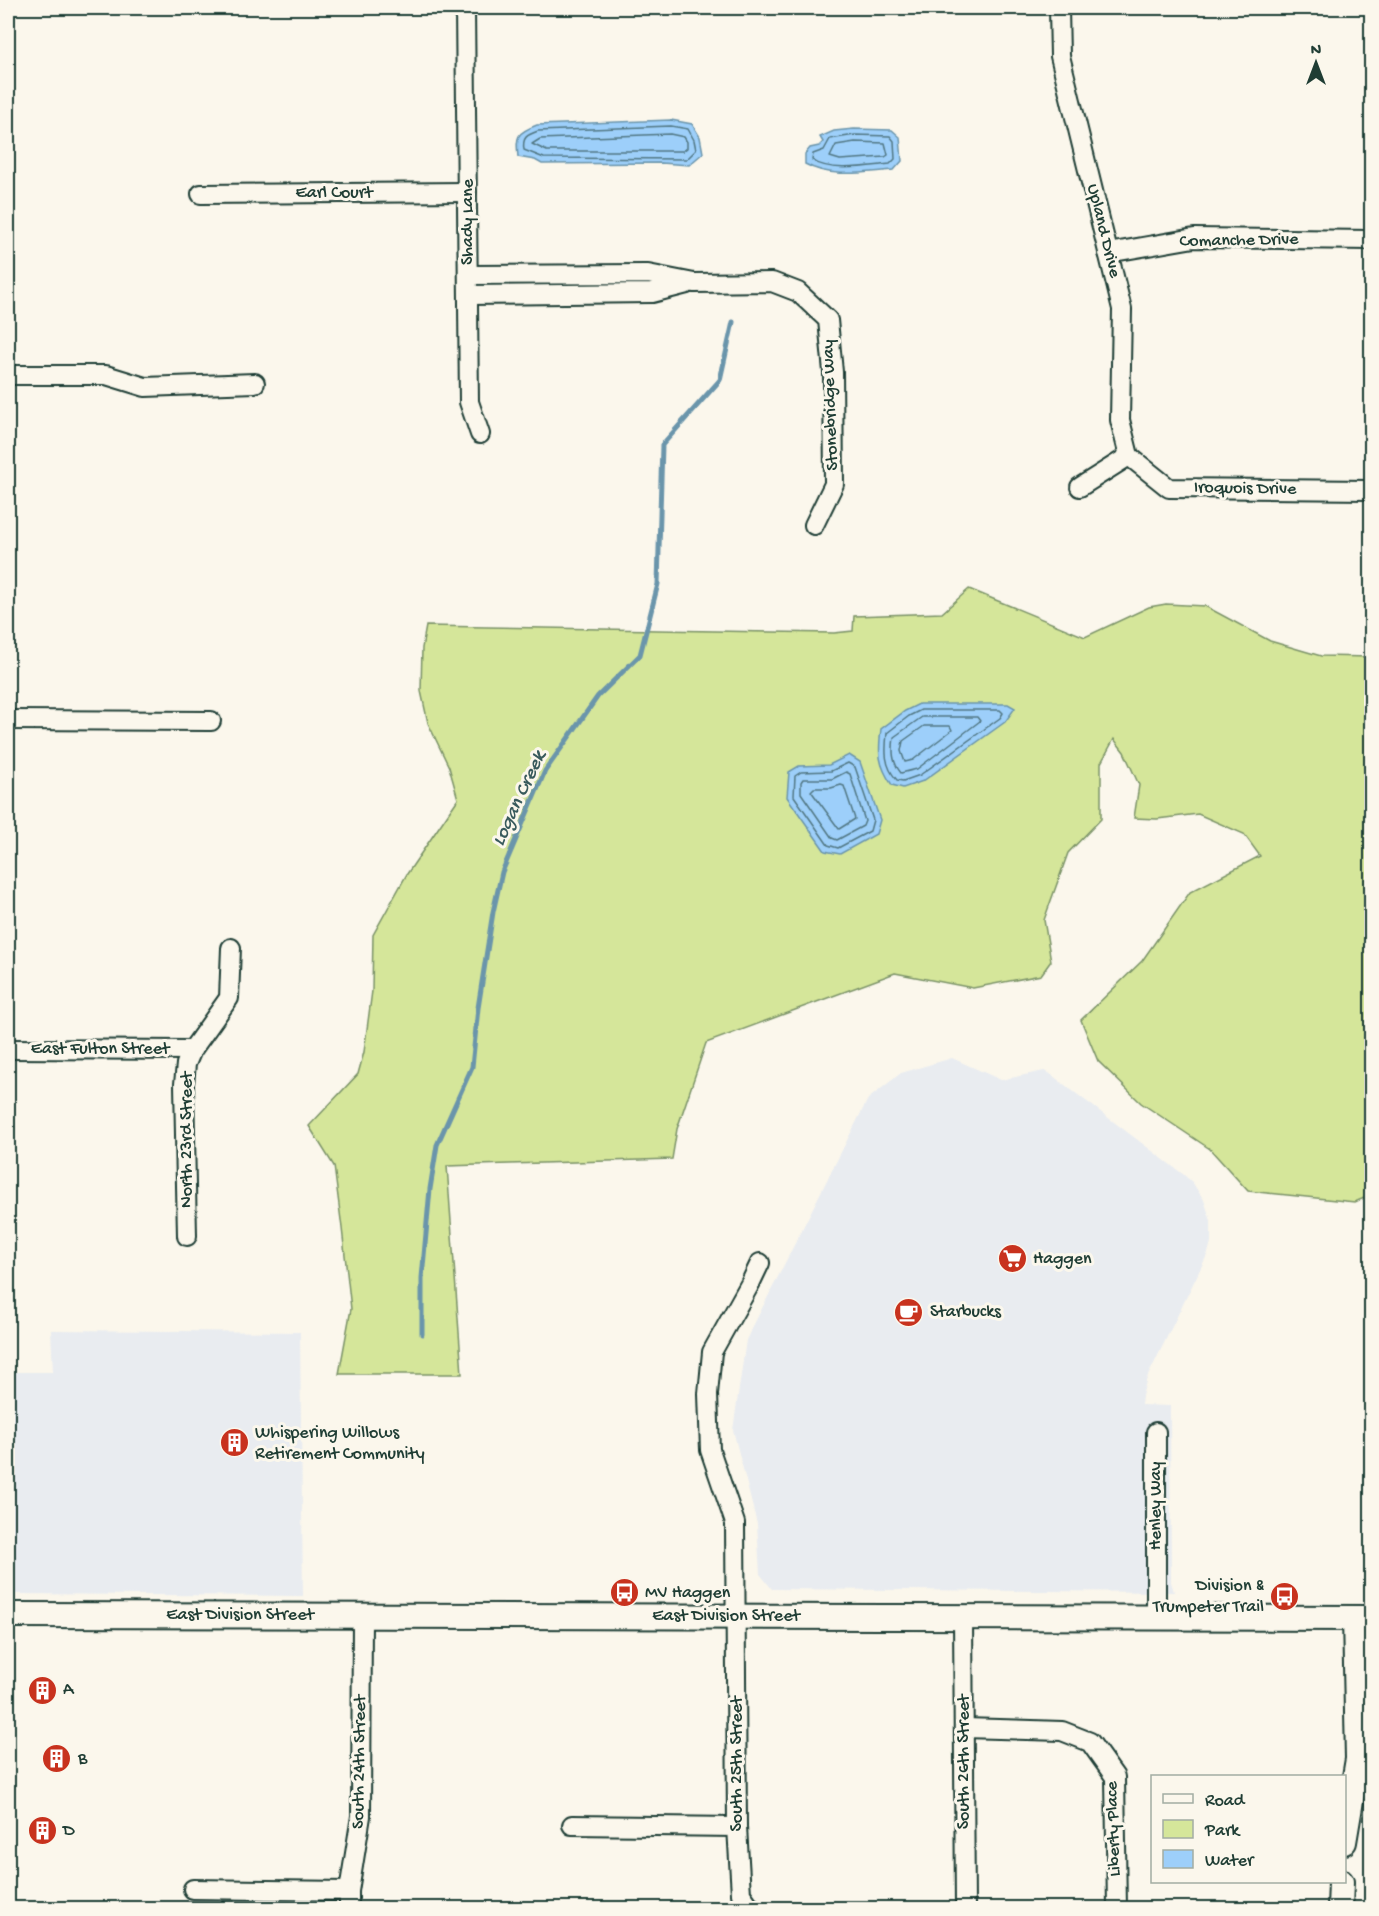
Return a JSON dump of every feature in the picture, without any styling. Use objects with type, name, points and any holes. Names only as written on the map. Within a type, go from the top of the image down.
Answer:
[{"type":"street","name":"Shady Lane","points":[[465,8],[469,402],[480,434]]},
{"type":"street","name":"Upland Drive","points":[[1059,8],[1060,56],[1122,309],[1120,420],[1129,456]]},
{"type":"street","name":"Earl Court","points":[[201,194],[467,192]]},
{"type":"street","name":"Comanche Drive","points":[[1108,253],[1194,238],[1371,240]]},
{"type":"street","name":"Stonebridge Way","points":[[468,275],[648,274],[694,283],[772,282],[798,292],[828,320],[833,372],[834,484],[814,525]]},
{"type":"street","name":"Stonebridge Way","points":[[468,295],[652,293],[694,283]]},
{"type":"street","points":[[8,375],[106,375],[145,387],[255,383]]},
{"type":"street","points":[[1080,487],[1129,456]]},
{"type":"street","name":"Iroquois Drive","points":[[1129,456],[1169,488],[1371,490]]},
{"type":"street","points":[[8,720],[211,721]]},
{"type":"street","name":"North 23rd Street","points":[[187,1236],[184,1084],[186,1064],[192,1050],[229,998],[231,948]]},
{"type":"street","name":"East Fulton Street","points":[[8,1049],[192,1050]]},
{"type":"street","name":"South 25th Street","points":[[751,1908],[741,1894],[736,1827],[735,1523],[710,1450],[708,1394],[712,1352],[760,1263]]},
{"type":"street","name":"Henley Way","points":[[1156,1432],[1156,1616]]},
{"type":"street","name":"East Division Street","points":[[8,1615],[1363,1618]]},
{"type":"street","name":"South 24th Street","points":[[349,1900],[362,1816],[362,1616]]},
{"type":"street","name":"South 26th Street","points":[[963,1616],[965,1908]]},
{"type":"street","points":[[1346,1830],[1358,1759],[1363,1618]]},
{"type":"street","name":"Liberty Place","points":[[964,1728],[1062,1731],[1090,1742],[1114,1777],[1117,1908]]},
{"type":"street","points":[[572,1825],[736,1827]]},
{"type":"street","points":[[1340,1908],[1341,1883]]},
{"type":"street","points":[[193,1889],[349,1900]]},
{"type":"shaded area","points":[[952,1058],[1001,1080],[1044,1071],[1049,1073],[1184,1175],[1192,1182],[1204,1200],[1211,1221],[1211,1242],[1208,1253],[1147,1378],[1141,1405],[1170,1406],[1171,1582],[1174,1592],[772,1589],[760,1574],[757,1524],[733,1430],[746,1340],[868,1099],[901,1073]]},
{"type":"shaded area","points":[[51,1330],[300,1332],[303,1596],[8,1594],[8,1372],[53,1372]]},
{"type":"green space","points":[[969,589],[1085,637],[1149,607],[1166,604],[1205,606],[1270,641],[1321,656],[1371,657],[1371,1195],[1355,1202],[1248,1191],[1210,1149],[1141,1103],[1098,1061],[1081,1020],[1142,961],[1190,892],[1260,856],[1244,834],[1198,814],[1157,819],[1134,818],[1139,785],[1124,752],[1114,739],[1101,763],[1101,819],[1068,853],[1044,920],[1051,961],[1041,975],[973,988],[895,973],[706,1043],[677,1129],[672,1159],[447,1166],[462,1374],[339,1374],[351,1309],[342,1228],[334,1166],[309,1126],[358,1074],[364,1052],[372,991],[373,935],[407,874],[458,799],[449,767],[428,723],[421,691],[422,648],[426,626],[834,633],[853,631],[854,616],[942,613]]},
{"type":"water","points":[[671,120],[692,124],[700,137],[703,153],[689,165],[661,163],[542,164],[535,160],[518,157],[519,136],[525,130],[537,125]]},
{"type":"water","points":[[892,130],[900,137],[902,161],[894,170],[849,173],[826,172],[805,164],[805,154],[810,148],[819,146],[823,142],[820,137],[834,131]]},
{"type":"water","points":[[919,704],[1008,704],[1015,708],[1005,722],[923,781],[903,788],[892,785],[884,771],[879,752],[881,729],[905,711]]},
{"type":"water","points":[[849,755],[860,762],[880,820],[876,834],[840,854],[825,851],[787,797],[789,772],[799,766],[829,765]]},
{"type":"waterway","name":"Logan Creek","points":[[422,1334],[422,1278],[430,1189],[437,1145],[472,1067],[478,1008],[493,912],[502,872],[545,771],[598,696],[640,655],[658,584],[662,445],[720,380],[733,322]]},
{"type":"place","name":"Haggen","points":[[1012,1259]]},
{"type":"place","name":"Starbucks","points":[[909,1312]]},
{"type":"place","name":"Whispering Willows Retirement Community","points":[[234,1443]]},
{"type":"place","name":"MV Haggen","points":[[624,1593]]},
{"type":"place","name":"Division & Trumpeter Trail","points":[[1285,1596]]},
{"type":"place","name":"A","points":[[42,1690]]},
{"type":"place","name":"B","points":[[57,1759]]},
{"type":"place","name":"D","points":[[42,1831]]}]
